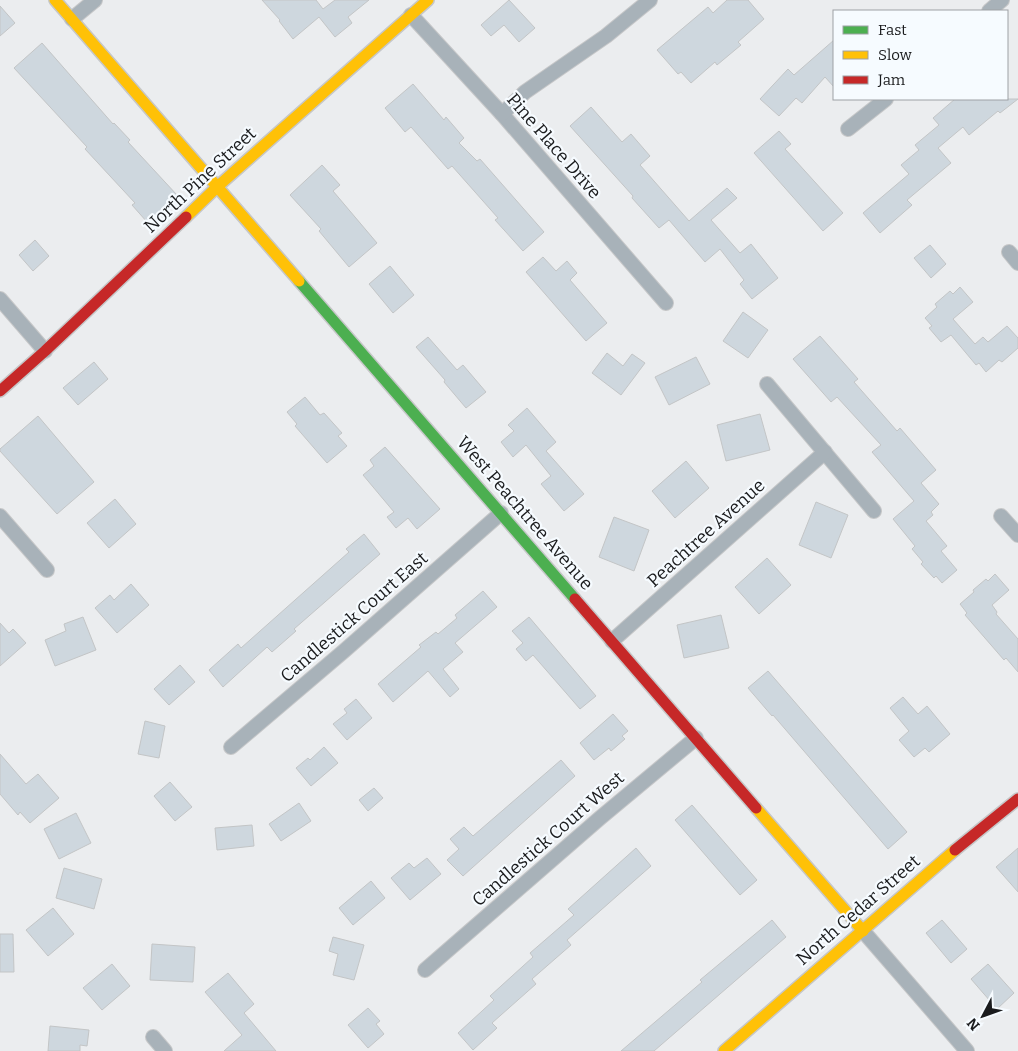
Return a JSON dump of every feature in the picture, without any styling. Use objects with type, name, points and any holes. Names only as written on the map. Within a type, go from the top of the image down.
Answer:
[{"type":"street","name":"West Peachtree Avenue","points":[[56,0],[968,1051]]},
{"type":"street","points":[[72,19],[95,0]]},
{"type":"street","name":"North Pine Street","points":[[0,391],[217,186],[428,0]]},
{"type":"street","points":[[502,114],[525,92],[606,36],[650,0]]},
{"type":"street","points":[[989,10],[1002,0]]},
{"type":"street","name":"Pine Place Drive","points":[[410,15],[502,114],[666,303]]},
{"type":"street","points":[[848,129],[885,100]]},
{"type":"street","points":[[1009,252],[1018,263]]},
{"type":"street","points":[[0,299],[45,350]]},
{"type":"street","points":[[767,384],[874,511]]},
{"type":"street","name":"Peachtree Avenue","points":[[612,641],[825,452]]},
{"type":"street","name":"Candlestick Court East","points":[[231,747],[501,513]]},
{"type":"street","points":[[0,516],[47,570]]},
{"type":"street","points":[[1001,516],[1018,535]]},
{"type":"street","name":"Candlestick Court West","points":[[425,970],[600,818],[696,738]]},
{"type":"street","name":"North Cedar Street","points":[[724,1051],[947,856],[1018,799]]},
{"type":"street","points":[[153,1037],[165,1051]]},
{"type":"building","points":[[262,0],[316,0],[323,9],[335,0],[369,0],[348,17],[352,23],[335,37],[319,17],[293,39],[280,20]]},
{"type":"building","points":[[509,0],[535,28],[519,42],[504,25],[491,36],[481,25]]},
{"type":"building","points":[[727,0],[748,0],[764,19],[738,42],[741,45],[717,65],[715,62],[691,83],[681,72],[678,74],[657,50],[708,7],[713,13]]},
{"type":"building","points":[[0,6],[15,23],[0,36]]},
{"type":"building","points":[[833,41],[833,86],[825,77],[802,103],[796,98],[779,116],[760,99],[788,69],[794,75]]},
{"type":"building","points":[[42,43],[177,195],[147,222],[132,205],[135,203],[85,149],[87,147],[14,68]]},
{"type":"building","points":[[413,84],[444,120],[446,117],[464,138],[459,143],[477,161],[480,159],[544,232],[523,251],[495,220],[498,218],[452,166],[448,169],[411,127],[405,132],[385,108]]},
{"type":"building","points":[[1018,99],[1000,113],[998,111],[969,135],[963,127],[938,148],[951,163],[907,200],[912,205],[880,233],[863,213],[909,174],[901,165],[919,150],[915,145],[939,125],[933,118],[954,100]]},
{"type":"building","points":[[591,107],[622,142],[631,134],[650,156],[640,165],[689,221],[727,188],[737,198],[711,220],[740,253],[751,244],[778,278],[752,299],[740,284],[744,280],[720,249],[705,262],[669,220],[659,228],[570,126]]},
{"type":"building","points":[[779,131],[791,144],[785,149],[843,213],[823,231],[754,153]]},
{"type":"building","points":[[322,165],[340,185],[333,191],[377,243],[349,267],[319,231],[321,229],[290,195]]},
{"type":"building","points":[[35,240],[49,256],[33,271],[19,255]]},
{"type":"building","points":[[930,245],[946,264],[931,278],[914,258]]},
{"type":"building","points":[[543,257],[556,271],[567,261],[577,273],[570,280],[607,323],[586,341],[526,272]]},
{"type":"building","points":[[390,266],[414,295],[393,313],[369,284]]},
{"type":"building","points":[[960,287],[973,302],[953,319],[975,344],[983,337],[988,342],[1007,326],[1018,338],[1018,348],[1002,362],[999,360],[986,372],[979,363],[976,365],[951,335],[941,342],[929,328],[932,326],[925,318],[937,307],[935,304],[950,291],[953,294]]},
{"type":"building","points":[[743,312],[768,330],[748,358],[723,341]]},
{"type":"building","points":[[820,336],[858,379],[854,382],[897,431],[900,428],[936,470],[921,483],[939,504],[931,512],[933,515],[926,521],[947,546],[941,551],[957,570],[942,583],[936,576],[934,578],[921,564],[923,562],[912,549],[915,546],[893,519],[914,501],[872,452],[881,445],[837,397],[831,402],[793,359]]},
{"type":"building","points":[[428,337],[457,370],[463,365],[486,392],[466,408],[444,382],[445,380],[416,347]]},
{"type":"building","points":[[607,353],[623,366],[632,354],[645,363],[621,395],[592,373]]},
{"type":"building","points":[[696,357],[710,384],[669,405],[655,377]]},
{"type":"building","points":[[94,362],[108,379],[78,405],[63,388]]},
{"type":"building","points":[[305,397],[320,415],[324,413],[342,433],[338,436],[347,446],[327,463],[295,426],[297,424],[287,412]]},
{"type":"building","points":[[527,408],[556,442],[546,451],[584,494],[564,511],[541,484],[551,476],[526,445],[513,457],[501,442],[514,431],[508,425]]},
{"type":"building","points":[[760,414],[770,450],[726,461],[717,425]]},
{"type":"building","points":[[38,416],[94,482],[57,514],[0,451]]},
{"type":"building","points":[[385,447],[440,509],[417,529],[408,518],[396,528],[387,517],[394,512],[363,475],[374,466],[370,460]]},
{"type":"building","points":[[686,461],[709,488],[675,518],[652,491]]},
{"type":"building","points":[[115,499],[136,524],[109,548],[87,523]]},
{"type":"building","points":[[816,502],[848,515],[831,558],[799,545]]},
{"type":"building","points":[[614,517],[649,530],[634,571],[599,557]]},
{"type":"building","points":[[364,534],[380,554],[294,629],[296,631],[272,652],[267,647],[223,687],[209,670],[238,644],[241,648],[349,552],[346,549]]},
{"type":"building","points":[[767,558],[791,585],[759,614],[735,587]]},
{"type":"building","points":[[995,574],[1009,590],[992,605],[997,612],[996,614],[1018,639],[1018,672],[1006,658],[1004,660],[965,615],[967,613],[960,604],[974,592],[973,590],[986,579],[988,581]]},
{"type":"building","points":[[131,584],[149,605],[117,633],[95,608],[110,595],[114,600]]},
{"type":"building","points":[[483,591],[497,607],[455,643],[463,652],[443,669],[459,689],[450,697],[428,671],[393,702],[378,684],[421,647],[419,645],[436,632],[438,634],[457,618],[455,615]]},
{"type":"building","points":[[721,615],[729,648],[684,658],[677,625]]},
{"type":"building","points":[[83,617],[96,650],[55,666],[45,640],[66,631],[64,624]]},
{"type":"building","points":[[529,617],[596,696],[580,709],[533,655],[526,661],[516,649],[523,643],[512,631]]},
{"type":"building","points":[[0,623],[9,633],[13,629],[26,643],[0,666]]},
{"type":"building","points":[[180,665],[195,682],[169,705],[154,689]]},
{"type":"building","points":[[768,671],[907,832],[888,849],[748,688]]},
{"type":"building","points":[[903,697],[918,714],[927,706],[950,734],[929,752],[925,748],[914,757],[899,740],[909,731],[890,708]]},
{"type":"building","points":[[356,699],[372,718],[347,740],[333,724],[347,713],[344,709]]},
{"type":"building","points":[[613,714],[628,731],[622,736],[625,739],[611,751],[609,748],[594,760],[580,743]]},
{"type":"building","points":[[145,721],[165,726],[159,758],[138,754]]},
{"type":"building","points":[[324,747],[338,763],[311,786],[296,768],[308,758],[310,760]]},
{"type":"building","points":[[0,754],[26,784],[38,774],[59,798],[30,823],[20,812],[18,815],[0,794]]},
{"type":"building","points":[[561,760],[575,776],[463,876],[447,860],[459,849],[450,839],[464,827],[473,836]]},
{"type":"building","points":[[170,782],[192,807],[175,821],[154,796]]},
{"type":"building","points":[[374,788],[383,798],[368,811],[359,800]]},
{"type":"building","points":[[299,803],[311,821],[281,841],[269,824]]},
{"type":"building","points":[[692,805],[757,880],[740,895],[675,820]]},
{"type":"building","points":[[76,813],[91,843],[59,859],[44,829]]},
{"type":"building","points":[[252,825],[254,846],[217,850],[215,828]]},
{"type":"building","points":[[636,848],[651,866],[567,940],[571,945],[532,979],[536,984],[492,1023],[497,1028],[473,1050],[458,1033],[494,1000],[490,996],[533,957],[530,953],[574,915],[568,909]]},
{"type":"building","points":[[1018,848],[1018,892],[996,867]]},
{"type":"building","points":[[427,858],[441,874],[410,900],[391,878],[409,863],[414,868]]},
{"type":"building","points":[[64,868],[102,879],[94,909],[56,898]]},
{"type":"building","points":[[371,881],[385,898],[353,925],[339,908]]},
{"type":"building","points":[[53,908],[74,934],[48,956],[26,930]]},
{"type":"building","points":[[772,920],[786,937],[654,1051],[621,1051],[702,982],[700,980]]},
{"type":"building","points":[[942,920],[967,949],[951,963],[926,933]]},
{"type":"building","points":[[0,934],[13,934],[14,972],[0,972]]},
{"type":"building","points":[[333,937],[364,945],[354,980],[333,975],[338,954],[329,951]]},
{"type":"building","points":[[152,944],[195,947],[193,982],[150,980]]},
{"type":"building","points":[[112,964],[130,986],[102,1010],[83,988]]},
{"type":"building","points":[[988,964],[1014,993],[997,1009],[971,979]]},
{"type":"building","points":[[228,973],[254,1004],[244,1013],[276,1051],[224,1051],[242,1035],[205,992]]},
{"type":"building","points":[[368,1008],[380,1021],[376,1024],[384,1034],[368,1048],[348,1025]]},
{"type":"building","points":[[50,1026],[89,1030],[87,1046],[80,1045],[80,1051],[48,1051]]},
{"type":"traffic: fast","points":[[299,281],[575,599]]},
{"type":"traffic: slow","points":[[55,0],[299,281]]},
{"type":"traffic: slow","points":[[186,217],[217,187],[428,0]]},
{"type":"traffic: slow","points":[[756,808],[863,931]]},
{"type":"traffic: slow","points":[[724,1051],[955,850]]},
{"type":"traffic: jam","points":[[0,391],[45,351],[186,217]]},
{"type":"traffic: jam","points":[[575,599],[756,808]]},
{"type":"traffic: jam","points":[[955,850],[1018,799]]}]
